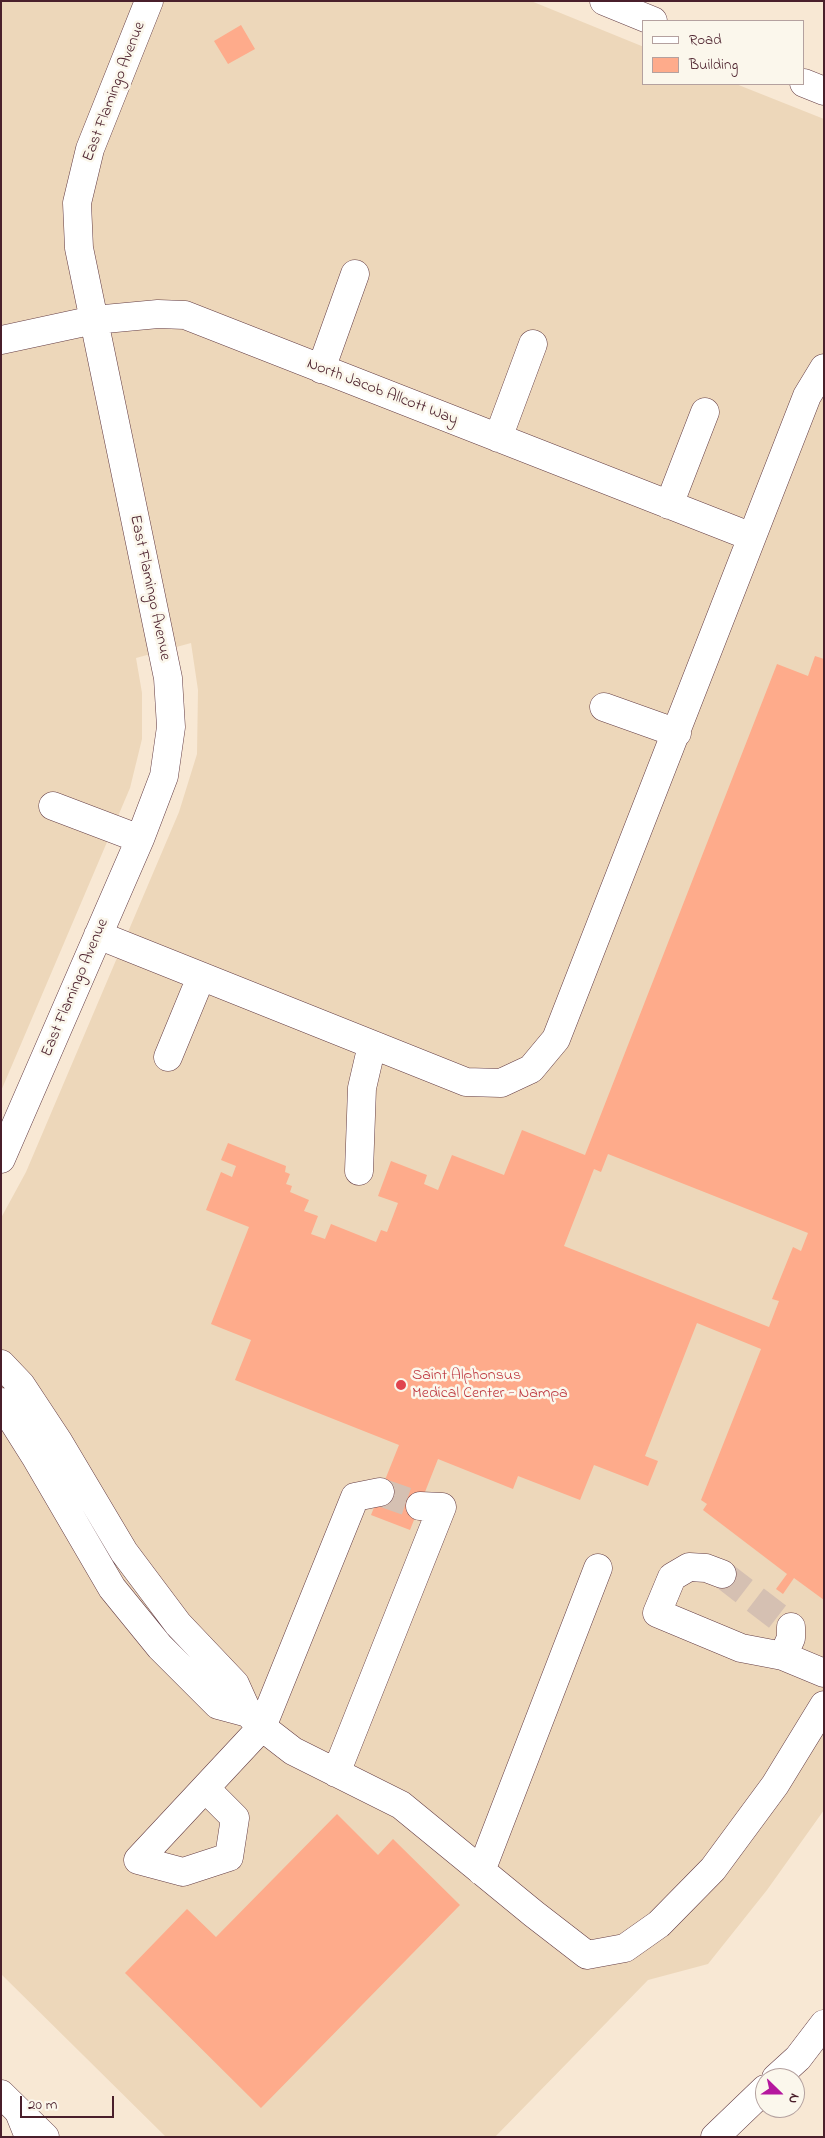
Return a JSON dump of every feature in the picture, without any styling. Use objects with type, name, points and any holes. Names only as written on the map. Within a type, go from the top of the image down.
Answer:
[{"type":"main road","name":"East Flamingo Avenue","points":[[1,1160],[140,839],[164,776],[171,727],[168,678],[79,248],[77,204],[90,149],[150,1]]},
{"type":"main road","points":[[604,1],[651,20]]},
{"type":"main road","points":[[805,82],[824,91]]},
{"type":"main road","points":[[321,369],[355,274]]},
{"type":"main road","name":"North Jacob Allcott Way","points":[[1,340],[94,320],[158,314],[185,315],[752,538]]},
{"type":"main road","points":[[498,438],[533,344]]},
{"type":"main road","points":[[98,936],[466,1082],[501,1083],[531,1069],[556,1039],[807,396],[824,368]]},
{"type":"main road","points":[[669,505],[705,412]]},
{"type":"main road","points":[[604,707],[676,733]]},
{"type":"main road","points":[[53,806],[140,839]]},
{"type":"main road","points":[[168,1057],[201,977]]},
{"type":"main road","points":[[358,1171],[362,1088],[372,1045]]},
{"type":"main road","points":[[1,1364],[27,1393],[124,1552],[178,1624],[235,1684],[255,1720]]},
{"type":"main road","points":[[1,1402],[36,1456],[112,1588],[160,1647],[218,1705],[255,1720],[293,1751],[401,1805],[587,1955],[625,1948],[659,1924],[713,1869],[776,1785],[824,1705]]},
{"type":"main road","points":[[206,1789],[255,1720],[355,1497],[380,1492]]},
{"type":"main road","points":[[336,1773],[442,1507],[420,1506]]},
{"type":"main road","points":[[722,1574],[706,1568],[689,1567],[672,1577],[657,1613],[741,1648],[783,1656],[824,1673]]},
{"type":"main road","points":[[481,1871],[598,1568]]},
{"type":"main road","points":[[783,1656],[791,1638],[791,1627]]},
{"type":"main road","points":[[787,2068],[798,2058],[824,2024]]},
{"type":"main road","points":[[715,2137],[755,2099]]},
{"type":"main road","points":[[16,2114],[46,2137]]},
{"type":"shaded area","points":[[1,1],[531,1],[642,46],[642,85],[739,85],[824,119],[824,1810],[767,1890],[708,1964],[648,1980],[495,2137],[166,2137],[1,1974],[1,1218],[26,1172],[179,812],[197,754],[198,690],[191,643],[136,658],[142,693],[142,739],[130,788],[1,1091]]},
{"type":"building","points":[[241,25],[255,49],[228,64],[214,41]]},
{"type":"building","points":[[815,656],[824,659],[824,1600],[794,1578],[783,1594],[776,1589],[787,1574],[703,1510],[707,1504],[701,1500],[761,1349],[697,1323],[645,1456],[658,1461],[648,1486],[594,1465],[580,1500],[518,1476],[513,1489],[438,1459],[410,1530],[371,1515],[399,1445],[235,1380],[251,1340],[211,1324],[249,1227],[206,1210],[221,1172],[232,1177],[236,1166],[221,1160],[228,1143],[286,1166],[285,1172],[290,1174],[286,1184],[292,1186],[290,1192],[309,1200],[304,1211],[318,1216],[311,1234],[325,1239],[331,1224],[376,1242],[381,1230],[387,1232],[398,1203],[378,1196],[391,1161],[427,1175],[424,1184],[438,1190],[452,1155],[504,1175],[522,1130],[585,1155],[777,664],[808,676]],"holes":[[[608,1154],[808,1233],[801,1251],[793,1247],[772,1299],[779,1301],[769,1327],[564,1246],[594,1169],[601,1172]]]},
{"type":"building","points":[[337,1814],[378,1855],[393,1839],[460,1905],[261,2108],[125,1973],[187,1909],[216,1937]]},
{"type":"tunnel","points":[[380,1492],[420,1506]]},
{"type":"tunnel","points":[[722,1574],[791,1627]]},
{"type":"place","name":"Saint Alphonsus Medical Center - Nampa","points":[[401,1385]]}]
